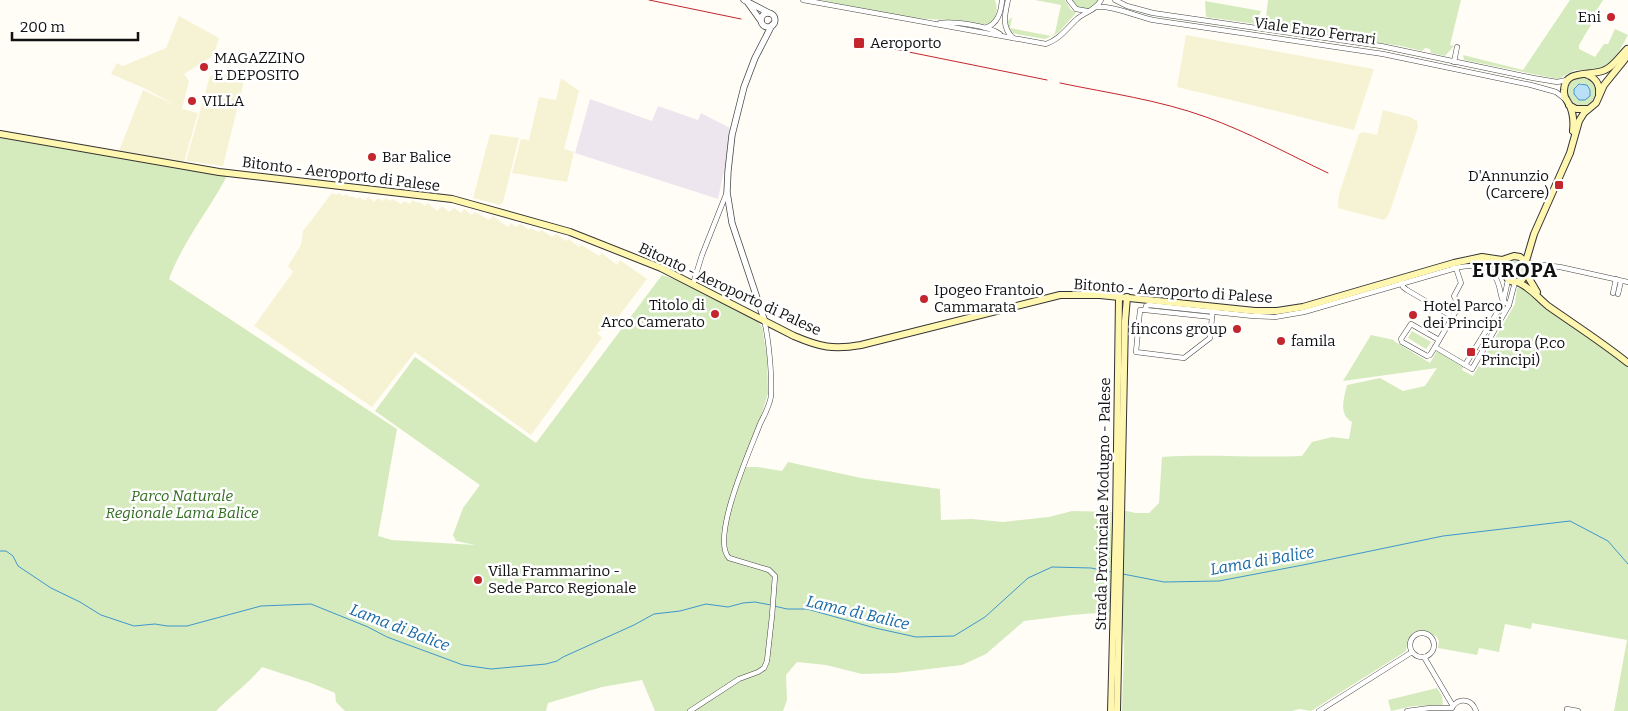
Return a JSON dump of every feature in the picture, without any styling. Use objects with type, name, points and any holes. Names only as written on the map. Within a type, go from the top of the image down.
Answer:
[{"type":"main road","points":[[1572,146],[1574,125],[1564,88],[1567,80],[1577,74],[1604,71],[1614,64],[1628,48]]},
{"type":"main road","points":[[1549,306],[1538,295],[1528,274],[1526,262],[1534,234],[1572,146],[1579,121],[1588,109],[1596,103],[1606,81],[1625,58],[1628,48]]},
{"type":"main road","points":[[1585,74],[1595,80],[1599,87],[1599,96]]},
{"type":"main road","points":[[1567,102],[1576,109],[1588,109]]},
{"type":"main road","name":"Bitonto - Aeroporto di Palese","points":[[0,134],[219,172],[452,199],[570,232],[661,268],[815,345],[829,348],[861,345],[1060,295],[1082,294],[1127,297],[1213,312],[1272,312],[1303,307],[1401,281],[1430,270],[1477,258],[1506,260]]},
{"type":"main road","points":[[1502,270],[1506,260],[1517,256],[1534,234]]},
{"type":"main road","points":[[1517,256],[1526,262]]},
{"type":"main road","points":[[1477,258],[1493,263],[1513,281],[1523,284],[1549,306],[1601,341],[1628,363]]},
{"type":"main road","points":[[1513,281],[1521,281],[1528,274]]},
{"type":"main road","name":"Strada Provinciale Modugno - Palese","points":[[1117,711],[1119,297]]},
{"type":"main road","name":"Strada Provinciale Modugno - Palese","points":[[1118,522],[1127,297]]},
{"type":"main road","name":"Strada Provinciale Modugno - Palese","points":[[1111,711],[1117,619]]},
{"type":"street","points":[[802,0],[1046,44],[1056,40],[1077,19],[1096,7],[1101,0]]},
{"type":"street","points":[[984,28],[990,26],[998,18],[1002,0]]},
{"type":"street","points":[[1008,0],[1004,25],[1012,38]]},
{"type":"street","points":[[1069,0],[1076,9],[1088,11]]},
{"type":"street","name":"Viale Enzo Ferrari","points":[[1115,0],[1127,6],[1153,13],[1380,46],[1533,78],[1557,82],[1567,80]]},
{"type":"street","points":[[690,711],[739,679],[761,671],[766,663],[776,582],[775,576],[769,570],[732,559],[727,555],[724,546],[724,531],[730,505],[771,397],[769,357],[764,319],[732,223],[727,192],[730,152],[736,116],[749,72],[774,18],[769,13],[745,1]]},
{"type":"street","points":[[745,1],[766,26],[772,25]]},
{"type":"street","name":"Viale Enzo Ferrari","points":[[1096,7],[1108,7],[1152,20],[1383,54],[1531,85],[1556,92],[1567,102]]},
{"type":"street","points":[[764,40],[763,15],[769,13]]},
{"type":"street","points":[[934,24],[950,22],[995,30],[1000,34]]},
{"type":"street","points":[[934,24],[947,24],[1012,38]]},
{"type":"street","points":[[1454,62],[1457,47]]},
{"type":"street","points":[[693,284],[708,239],[727,192]]},
{"type":"street","points":[[1526,262],[1628,282]]},
{"type":"street","points":[[1213,312],[1210,338],[1184,358],[1136,352],[1140,310],[1145,310],[1146,306],[1149,305],[1275,317],[1349,299],[1401,281],[1471,265],[1487,268],[1495,276],[1503,302],[1509,306]]},
{"type":"street","points":[[1528,274],[1556,267]]},
{"type":"street","points":[[1430,270],[1456,268]]},
{"type":"street","points":[[1439,340],[1411,324],[1401,339],[1402,342],[1427,356],[1430,355],[1439,340],[1458,306],[1454,296],[1461,283],[1456,268]]},
{"type":"street","points":[[1616,293],[1618,280]]},
{"type":"street","points":[[1401,281],[1407,290],[1452,317]]},
{"type":"street","points":[[1465,365],[1503,302],[1513,281]]},
{"type":"street","points":[[1435,347],[1472,369],[1509,306],[1513,281]]},
{"type":"street","points":[[1337,298],[1349,299]]},
{"type":"street","points":[[1303,307],[1316,308]]},
{"type":"street","points":[[1474,349],[1481,353]]},
{"type":"street","points":[[1417,634],[1426,634],[1432,638],[1434,646],[1431,654],[1424,658],[1416,656],[1410,647],[1411,639],[1417,634]]},
{"type":"street","points":[[1319,711],[1412,652]]},
{"type":"street","points":[[1424,658],[1452,708]]},
{"type":"street","points":[[1407,711],[1452,708],[1458,701],[1466,700],[1472,704],[1476,711]]},
{"type":"street","points":[[1567,711],[1567,709],[1578,711]]},
{"type":"shaded area","points":[[179,16],[219,38],[214,55],[184,74],[189,81],[182,109],[198,113],[184,162],[119,151],[143,90],[177,106],[144,88],[111,74],[117,63],[123,66],[166,48]]},
{"type":"shaded area","points":[[1186,35],[1374,69],[1354,130],[1177,87]]},
{"type":"shaded area","points":[[246,73],[223,166],[186,161],[210,76]]},
{"type":"shaded area","points":[[561,78],[579,91],[564,149],[574,152],[567,182],[512,173],[521,139],[529,140],[539,97],[556,100]]},
{"type":"shaded area","points":[[590,99],[652,121],[658,106],[698,120],[701,113],[730,128],[718,199],[575,153]]},
{"type":"shaded area","points":[[1383,110],[1410,117],[1417,121],[1418,127],[1389,214],[1384,220],[1338,208],[1339,194],[1359,134],[1364,132],[1377,135]]},
{"type":"shaded area","points":[[490,134],[519,138],[503,202],[500,205],[473,198]]},
{"type":"shaded area","points":[[332,193],[336,195],[339,193],[343,196],[346,194],[357,199],[359,197],[365,201],[368,197],[374,202],[378,198],[383,201],[386,198],[390,201],[393,199],[401,204],[404,201],[410,204],[412,200],[420,202],[425,206],[428,203],[437,211],[442,206],[449,212],[454,208],[461,213],[464,209],[471,215],[475,212],[489,220],[493,216],[508,227],[511,223],[516,227],[520,224],[529,230],[531,228],[538,232],[542,230],[552,237],[556,234],[566,241],[569,239],[579,247],[582,245],[599,256],[602,253],[617,265],[620,260],[647,279],[609,329],[603,329],[597,333],[602,338],[531,435],[415,352],[372,407],[254,326],[293,272],[288,266],[301,245],[303,231]]},
{"type":"green space","points":[[821,0],[995,0],[997,11],[993,20],[987,25],[966,21],[910,18]]},
{"type":"green space","points":[[1035,0],[1065,0],[1071,10],[1076,13],[1058,33],[1045,39],[1010,33],[1006,23],[1012,17],[1010,28],[1051,36],[1055,33],[1061,5]]},
{"type":"green space","points":[[1071,0],[1099,0],[1089,9],[1085,9]]},
{"type":"green space","points":[[1268,0],[1461,0],[1450,45],[1454,46],[1445,56],[1431,53],[1430,49],[1425,48],[1422,51],[1401,46],[1265,26]]},
{"type":"green space","points":[[1570,0],[1603,0],[1593,16],[1595,18],[1579,45],[1579,49],[1595,57],[1604,44],[1608,44],[1615,29],[1628,35],[1616,57],[1609,65],[1593,70],[1575,70],[1558,79],[1464,60],[1463,55],[1523,70]]},
{"type":"green space","points":[[1205,1],[1261,11],[1256,24],[1206,17]]},
{"type":"green space","points":[[1581,77],[1589,79],[1594,85],[1596,95],[1588,105],[1576,104],[1571,99],[1568,87],[1572,81]],"holes":[[[1581,83],[1588,86],[1585,100],[1581,100],[1573,92],[1576,86]]]},
{"type":"green space","name":"Parco Naturale Regionale Lama Balice","points":[[0,137],[228,174],[189,238],[169,279],[397,429],[378,536],[392,540],[475,545],[456,541],[453,535],[463,508],[480,485],[375,411],[415,357],[536,443],[662,275],[676,280],[758,322],[762,327],[767,357],[768,393],[760,420],[738,473],[725,522],[742,467],[782,471],[788,462],[861,478],[940,489],[941,520],[972,519],[1003,522],[1049,517],[1072,511],[1149,513],[1159,503],[1162,457],[1302,456],[1312,442],[1332,437],[1349,439],[1352,422],[1343,410],[1347,385],[1380,378],[1403,391],[1425,386],[1437,368],[1343,381],[1371,335],[1394,340],[1430,363],[1437,351],[1463,367],[1462,370],[1473,376],[1515,304],[1517,288],[1524,287],[1543,307],[1602,347],[1628,368],[1628,711],[1614,711],[1627,640],[1532,623],[1531,629],[1505,624],[1499,652],[1479,648],[1477,655],[1438,648],[1439,641],[1436,636],[1420,632],[1416,633],[1409,639],[1406,651],[1311,711],[1299,709],[1292,711],[1122,711],[1124,650],[1122,611],[1024,621],[986,654],[962,665],[896,673],[862,674],[826,665],[797,662],[786,675],[787,700],[783,711],[655,711],[642,680],[602,687],[548,703],[546,711],[345,711],[336,702],[335,693],[262,667],[216,711],[0,711]]},
{"type":"green space","points":[[1515,261],[1523,269],[1515,277],[1507,269]]},
{"type":"green space","points":[[1412,331],[1431,342],[1426,349],[1408,338]]},
{"type":"green space","points":[[1437,688],[1442,696],[1443,705],[1413,706],[1391,711],[1388,700]]},
{"type":"water","points":[[1579,84],[1587,85],[1590,90],[1590,96],[1585,100],[1579,100],[1574,94],[1574,89]]},
{"type":"waterway","name":"Lama di Balice","points":[[1123,574],[1164,582],[1219,581],[1443,536],[1570,521],[1608,541],[1628,564]]},
{"type":"waterway","name":"Lama di Balice","points":[[0,551],[6,551],[13,556],[18,566],[51,588],[101,615],[134,626],[155,624],[187,626],[261,606],[311,604],[368,627],[387,637],[463,665],[491,669],[546,664],[557,661],[654,614],[680,611],[706,604],[728,607],[755,602],[771,605]]},
{"type":"waterway","name":"Lama di Balice","points":[[774,606],[787,609],[807,609],[916,637],[954,636],[985,617],[1028,578],[1052,567],[1091,568],[1111,572]]},
{"type":"railway","points":[[649,0],[741,19]]},
{"type":"railway","points":[[894,49],[1047,80]]},
{"type":"railway","points":[[1060,83],[1152,101],[1206,117],[1253,136],[1328,173]]},
{"type":"place","name":"Eni","points":[[1611,17]]},
{"type":"place","name":"Aeroporto","points":[[859,43]]},
{"type":"place","name":"MAGAZZINO E DEPOSITO","points":[[204,67]]},
{"type":"place","name":"VILLA","points":[[192,101]]},
{"type":"place","name":"Bar Balice","points":[[372,157]]},
{"type":"place","name":"D'Annunzio (Carcere)","points":[[1559,185]]},
{"type":"place","name":"Ipogeo Frantoio Cammarata","points":[[924,299]]},
{"type":"place","name":"Titolo di Arco Camerato","points":[[715,314]]},
{"type":"place","name":"Hotel Parco dei Principi","points":[[1413,315]]},
{"type":"place","name":"fincons group","points":[[1237,329]]},
{"type":"place","name":"famila","points":[[1281,341]]},
{"type":"place","name":"Europa (P.co Principi)","points":[[1471,352]]},
{"type":"place","name":"Villa Frammarino - Sede Parco Regionale","points":[[478,580]]},
{"type":"district","name":"EUROPA","points":[[1515,270]]}]
